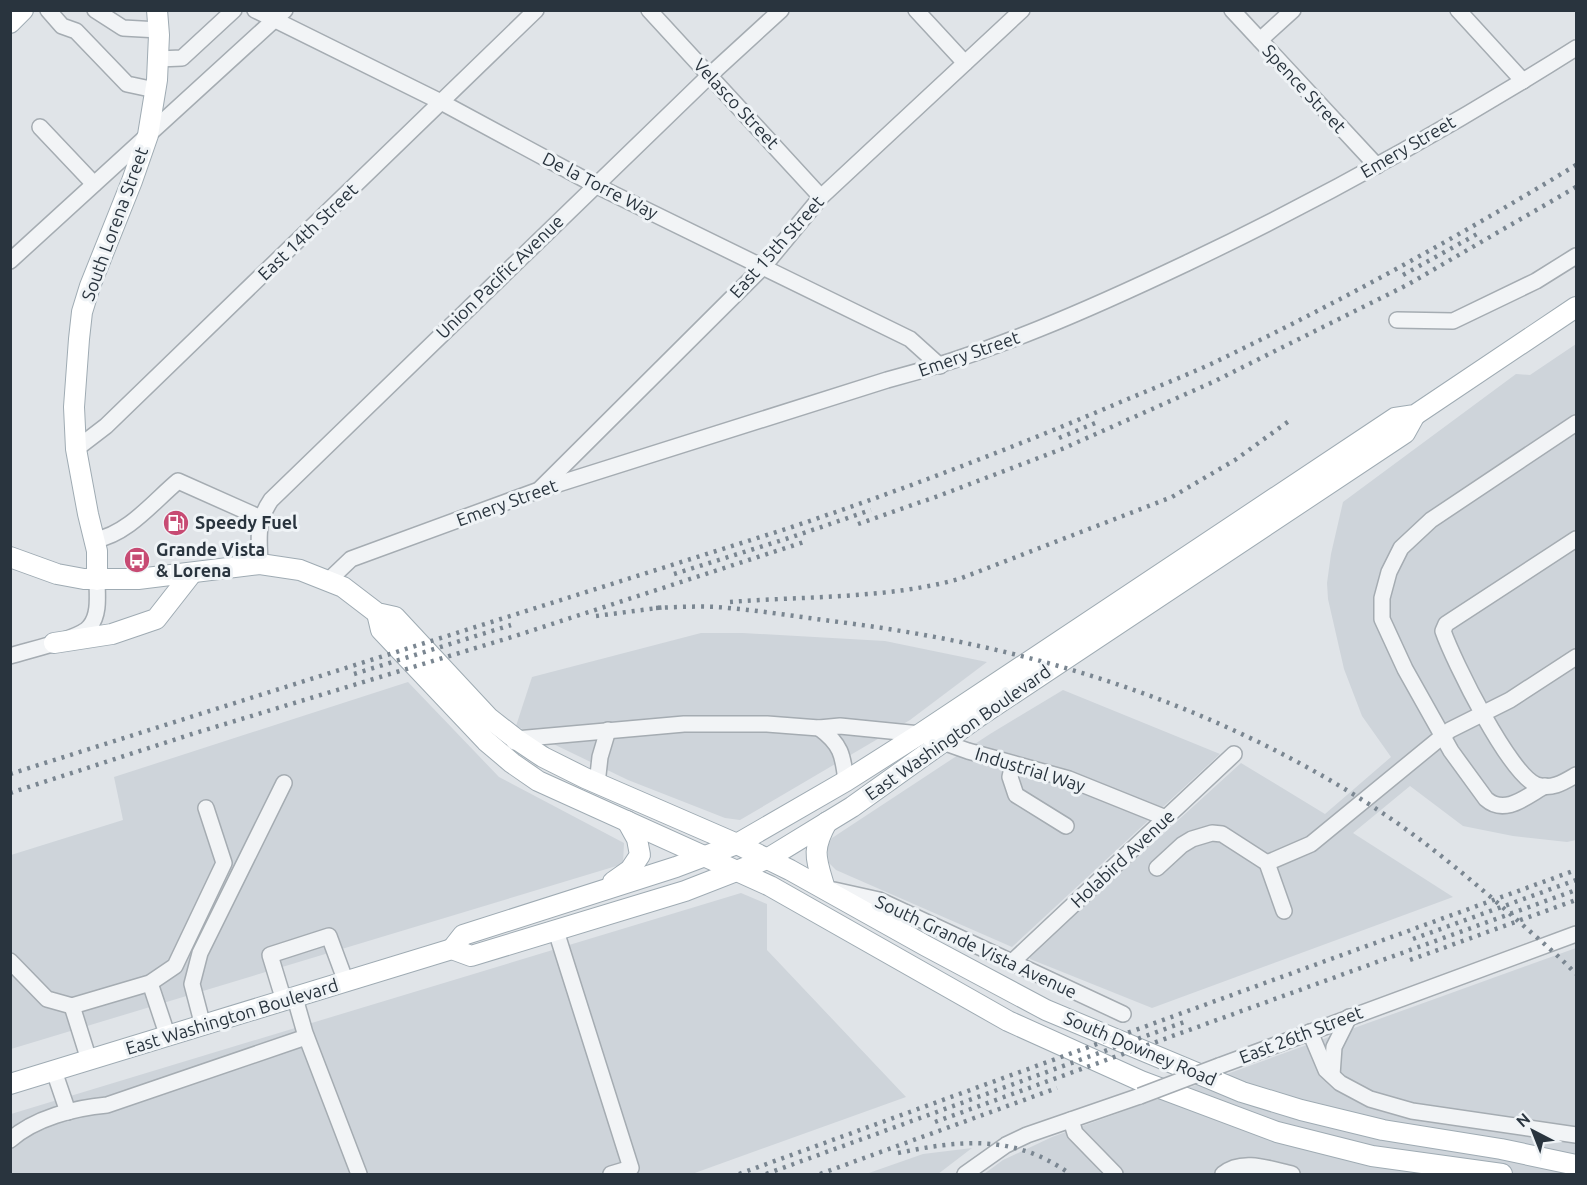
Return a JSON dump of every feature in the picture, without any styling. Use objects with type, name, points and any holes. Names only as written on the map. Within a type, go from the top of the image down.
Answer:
[{"type":"main road","points":[[10,23],[22,10]]},
{"type":"main road","name":"South Lorena Street","points":[[97,580],[97,551],[76,449],[76,372],[82,312],[147,135],[158,58],[157,10]]},
{"type":"main road","name":"East Washington Boulevard","points":[[10,1084],[452,949],[463,935],[737,844],[846,781],[920,734],[1395,418],[1415,415],[1576,307]]},
{"type":"main road","name":"East Washington Boulevard","points":[[452,949],[471,956],[686,891],[739,872],[767,859],[897,776],[942,742],[1405,433],[1415,415]]},
{"type":"main road","points":[[10,557],[57,574],[97,580],[138,579],[260,564],[300,570],[329,580],[355,594],[376,613],[395,617],[489,718],[543,757],[597,784],[737,844]]},
{"type":"main road","points":[[54,643],[112,634],[156,619],[192,573]]},
{"type":"main road","points":[[376,613],[381,630],[501,754],[538,781],[706,856]]},
{"type":"main road","points":[[601,890],[630,870],[640,855],[637,839],[627,821]]},
{"type":"main road","points":[[825,889],[815,853],[827,822]]},
{"type":"main road","name":"South Downey Road","points":[[737,844],[825,889],[1046,1010],[1242,1092],[1301,1110],[1383,1130],[1501,1149],[1576,1165]]},
{"type":"main road","name":"South Downey Road","points":[[706,856],[768,885],[1008,1021],[1141,1080],[1277,1132],[1324,1145],[1372,1156],[1502,1174]]},
{"type":"street","points":[[48,10],[62,26],[76,31],[127,84],[155,90]]},
{"type":"street","points":[[95,10],[123,28],[159,30]]},
{"type":"street","points":[[158,58],[182,58],[234,10]]},
{"type":"street","name":"De la Torre Way","points":[[255,10],[280,15],[595,185],[910,339],[940,366]]},
{"type":"street","name":"East 14th Street","points":[[76,449],[115,418],[536,10]]},
{"type":"street","name":"Velasco Street","points":[[650,10],[821,197]]},
{"type":"street","name":"Union Pacific Avenue","points":[[261,518],[271,500],[595,185],[781,10]]},
{"type":"street","points":[[916,10],[965,63]]},
{"type":"street","name":"East 15th Street","points":[[539,490],[764,266],[821,197],[1022,10]]},
{"type":"street","name":"Spence Street","points":[[1232,10],[1377,166]]},
{"type":"street","points":[[1260,40],[1293,10]]},
{"type":"street","points":[[1458,10],[1523,81]]},
{"type":"street","points":[[10,261],[280,15]]},
{"type":"street","name":"Emery Street","points":[[329,580],[351,559],[539,490],[887,380],[940,366],[976,354],[1113,299],[1377,166],[1576,48]]},
{"type":"street","points":[[40,127],[94,184]]},
{"type":"street","points":[[1397,320],[1453,321],[1536,281],[1576,256]]},
{"type":"street","points":[[1545,786],[1513,804],[1505,806],[1491,804],[1465,771],[1442,736],[1405,669],[1382,619],[1382,598],[1389,572],[1401,548],[1431,520],[1576,423]]},
{"type":"street","points":[[95,540],[108,538],[119,532],[178,481],[261,518],[260,564]]},
{"type":"street","points":[[1576,539],[1445,626],[1444,634],[1471,692],[1519,771],[1530,781],[1545,786],[1555,786],[1576,775]]},
{"type":"street","points":[[10,656],[81,634],[90,627],[97,605],[97,580]]},
{"type":"street","points":[[1267,863],[1311,844],[1442,736],[1510,700],[1576,657]]},
{"type":"street","name":"Industrial Way","points":[[516,739],[684,724],[767,724],[819,728],[840,726],[920,734],[1013,764],[1069,779],[1166,818]]},
{"type":"street","points":[[819,728],[838,745],[843,756],[846,781]]},
{"type":"street","points":[[597,784],[600,757],[608,730]]},
{"type":"street","points":[[501,754],[516,739]]},
{"type":"street","name":"Holabird Avenue","points":[[1011,963],[1234,754]]},
{"type":"street","points":[[1013,764],[1010,782],[1016,795],[1066,826]]},
{"type":"street","points":[[203,1026],[192,984],[200,953],[284,783]]},
{"type":"street","points":[[10,961],[46,999],[72,1006],[150,983],[175,966],[224,863],[206,808]]},
{"type":"street","points":[[1157,868],[1182,845],[1202,835],[1222,834],[1267,863],[1284,910]]},
{"type":"street","name":"South Grande Vista Avenue","points":[[825,889],[879,900],[1123,1014]]},
{"type":"street","points":[[556,930],[631,1168],[611,1174]]},
{"type":"street","name":"East 26th Street","points":[[965,1174],[1006,1145],[1027,1135],[1140,1096],[1576,934]]},
{"type":"street","points":[[346,982],[330,936],[270,956],[306,1037],[359,1174]]},
{"type":"street","points":[[150,983],[168,1037]]},
{"type":"street","points":[[72,1006],[89,1060]]},
{"type":"street","points":[[1332,1075],[1334,1047],[1349,1017]]},
{"type":"street","points":[[1310,1032],[1322,1063],[1332,1075],[1355,1092],[1370,1099],[1412,1111],[1576,1135]]},
{"type":"street","points":[[10,1140],[23,1128],[68,1112],[83,1107],[107,1105],[306,1037]]},
{"type":"street","points":[[54,1071],[68,1112]]},
{"type":"street","points":[[1071,1120],[1075,1133],[1115,1174]]},
{"type":"street","points":[[1223,1174],[1228,1170],[1251,1165],[1292,1174]]},
{"type":"shaded area","points":[[1576,344],[1576,840],[1567,842],[1513,836],[1463,826],[1410,786],[1353,833],[1453,897],[1152,1008],[1030,959],[1030,955],[1241,763],[1325,814],[1391,757],[1362,716],[1344,669],[1328,599],[1327,583],[1331,554],[1343,502],[1516,374],[1530,375]]},
{"type":"shaded area","points":[[701,633],[743,633],[885,641],[987,662],[910,720],[740,820],[725,818],[628,780],[516,726],[532,677]]},
{"type":"shaded area","points":[[408,682],[499,777],[624,843],[623,864],[11,1049],[11,855],[123,820],[114,777]]},
{"type":"shaded area","points":[[1063,690],[1220,754],[1012,947],[836,870],[829,863],[827,847],[832,838],[990,734]]},
{"type":"shaded area","points":[[741,893],[767,904],[767,950],[906,1097],[692,1174],[11,1174],[11,1114]]},
{"type":"shaded area","points":[[1576,948],[1576,1174],[984,1174],[1003,1160],[1052,1137]]},
{"type":"shaded area","points":[[972,1148],[938,1174],[866,1174],[923,1154]]},
{"type":"railway","points":[[10,774],[789,528],[999,452],[1189,374],[1258,341],[1396,269],[1576,165]]},
{"type":"railway","points":[[858,524],[1062,449],[1213,382],[1407,285],[1576,187]]},
{"type":"railway","points":[[1403,275],[1479,233]]},
{"type":"railway","points":[[1059,438],[1100,421]]},
{"type":"railway","points":[[730,602],[846,596],[903,590],[959,579],[1172,497],[1235,460],[1289,421]]},
{"type":"railway","points":[[674,574],[871,510]]},
{"type":"railway","points":[[10,793],[192,734],[512,637],[807,541]]},
{"type":"railway","points":[[596,616],[665,607]]},
{"type":"railway","points":[[656,608],[732,608],[911,633],[983,647],[1053,665],[1123,686],[1191,712],[1257,741],[1322,775],[1384,814],[1468,878],[1576,974]]},
{"type":"railway","points":[[354,674],[511,625]]},
{"type":"railway","points":[[739,1174],[1576,870]]},
{"type":"railway","points":[[1413,939],[1576,880]]},
{"type":"railway","points":[[935,1122],[1576,890]]},
{"type":"railway","points":[[1410,960],[1576,900]]},
{"type":"railway","points":[[766,1174],[1187,1021]]},
{"type":"railway","points":[[820,1174],[1057,1088]]},
{"type":"railway","points":[[898,1153],[965,1143],[1008,1146],[1049,1161],[1070,1174]]},
{"type":"place","name":"Speedy Fuel","points":[[176,523]]},
{"type":"place","name":"Grande Vista & Lorena","points":[[137,560]]}]
